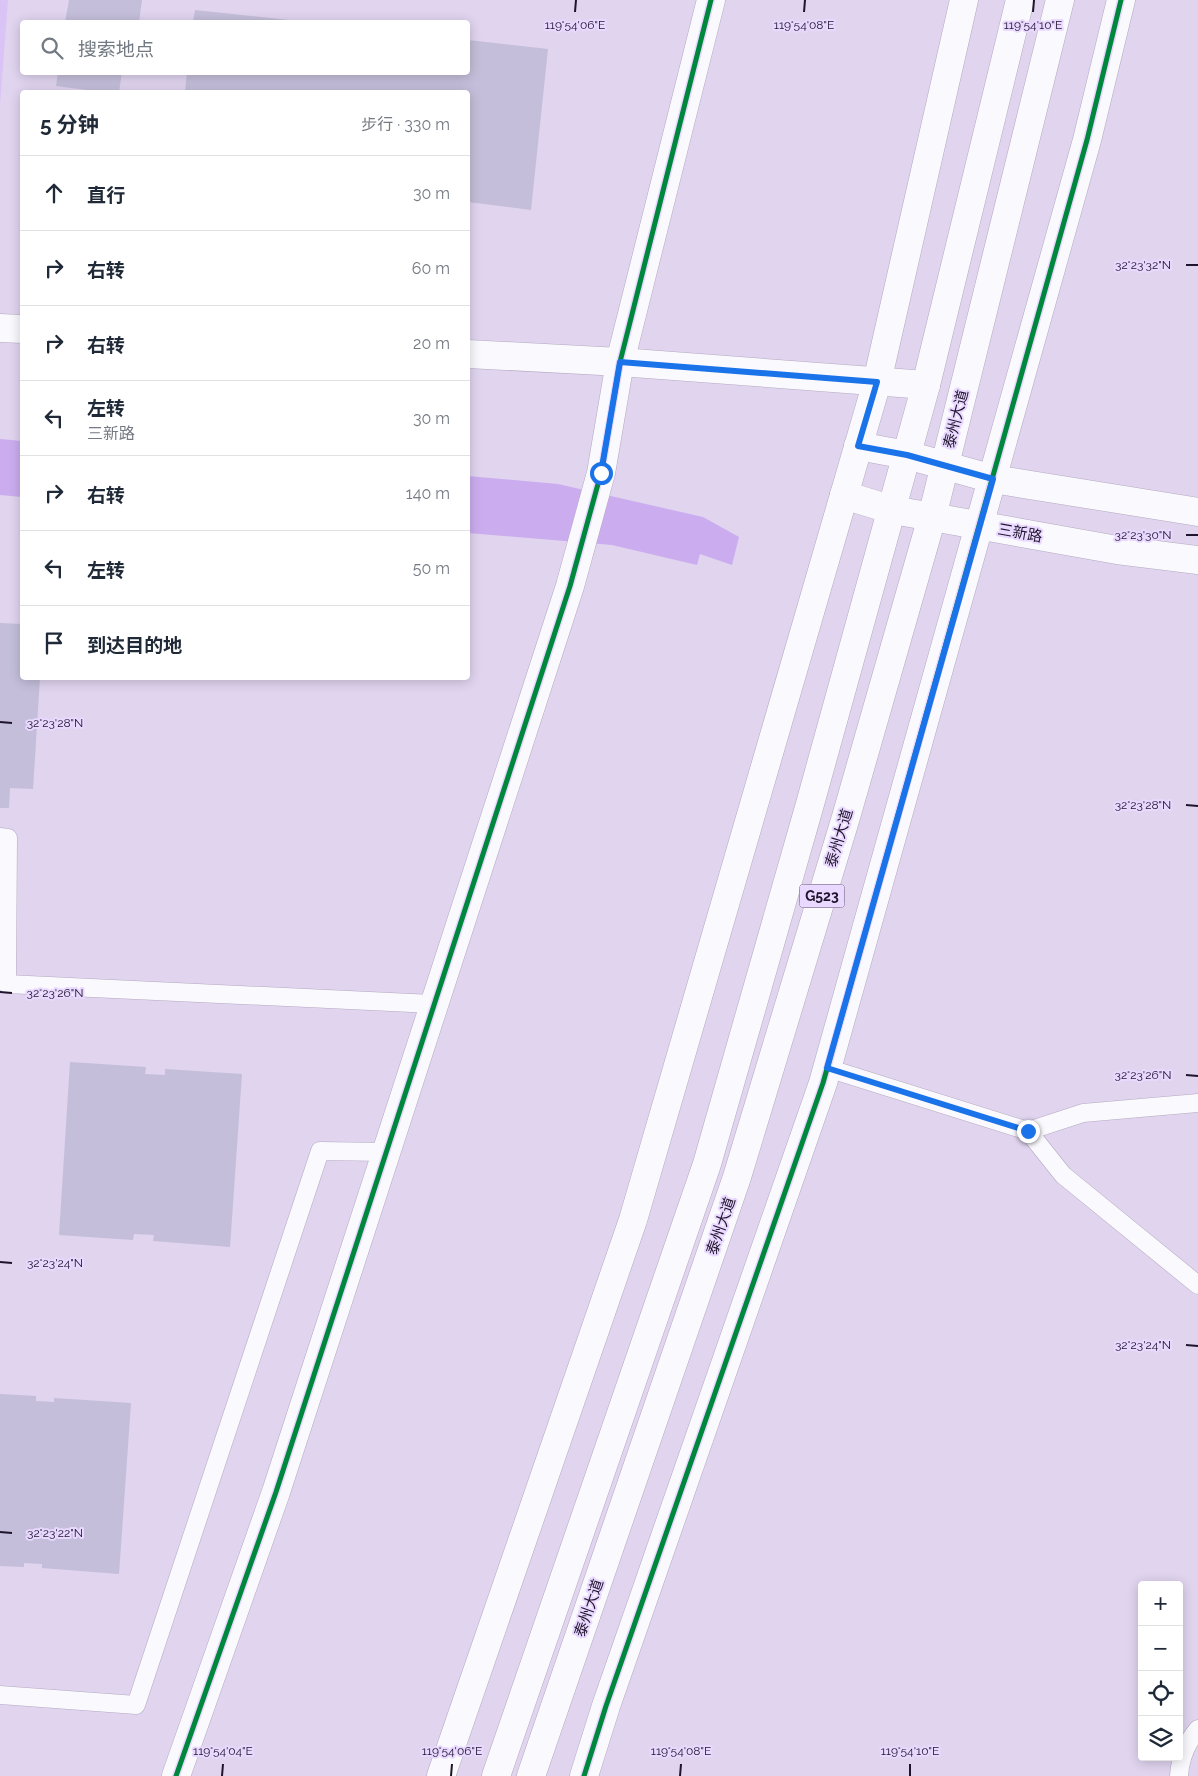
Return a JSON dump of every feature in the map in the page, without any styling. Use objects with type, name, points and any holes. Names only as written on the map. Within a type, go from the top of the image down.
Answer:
[{"type":"main road","points":[[176,1776],[276,1492],[570,586],[601,473],[620,362],[712,0]]},
{"type":"main road","points":[[441,1776],[634,1220],[877,382],[964,0]]},
{"type":"main road","name":"G523","points":[[496,1776],[707,1164],[893,510],[926,385],[1020,0]]},
{"type":"main road","name":"泰州大道","points":[[531,1776],[738,1177],[846,817],[932,517],[1060,0]]},
{"type":"main road","points":[[584,1776],[609,1696],[827,1068],[1087,140],[1121,0]]},
{"type":"main road","points":[[0,328],[20,329]]},
{"type":"main road","points":[[470,354],[620,362],[926,385]]},
{"type":"main road","points":[[858,446],[907,455],[993,479],[1198,512]]},
{"type":"main road","name":"三新路","points":[[844,494],[893,510],[1117,550],[1198,560]]},
{"type":"lane","points":[[0,837],[8,838],[4,986],[433,1004]]},
{"type":"lane","points":[[827,1068],[1028,1131],[1062,1175],[1198,1285]]},
{"type":"lane","points":[[1028,1131],[1083,1113],[1198,1104]]},
{"type":"lane","points":[[0,1695],[136,1705],[320,1151],[386,1152]]},
{"type":"lane","points":[[1179,1776],[1184,1751],[1198,1729]]},
{"type":"shaded area","points":[[0,0],[8,0],[0,106]]},
{"type":"shaded area","points":[[0,439],[20,441],[20,497],[0,495]]},
{"type":"shaded area","points":[[470,476],[558,484],[703,517],[739,537],[732,565],[700,554],[697,565],[612,545],[470,533]]},
{"type":"building","points":[[69,0],[142,0],[139,20],[65,20]]},
{"type":"building","points":[[195,10],[289,20],[193,20]]},
{"type":"building","points":[[470,40],[548,49],[531,210],[470,202],[470,90],[185,90],[187,75],[470,75]]},
{"type":"building","points":[[58,75],[122,75],[119,90],[87,90],[56,86]]},
{"type":"building","points":[[0,623],[20,624],[20,680],[40,680],[33,789],[10,788],[9,808],[0,808]]},
{"type":"building","points":[[70,1062],[146,1067],[145,1074],[165,1075],[165,1069],[242,1074],[230,1247],[153,1241],[154,1235],[134,1234],[133,1240],[59,1235]]},
{"type":"building","points":[[0,1394],[36,1396],[36,1401],[54,1402],[54,1398],[131,1403],[119,1574],[42,1568],[42,1564],[24,1563],[24,1567],[0,1566]]},
{"type":"cycle path","points":[[176,1776],[276,1492],[570,586],[601,473],[620,362],[711,0]]},
{"type":"cycle path","points":[[584,1776],[606,1706],[823,1083],[1087,140],[1121,0]]},
{"type":"route","points":[[601,473],[620,362],[877,382],[858,446],[907,455],[993,479],[827,1068],[1028,1131]]}]
